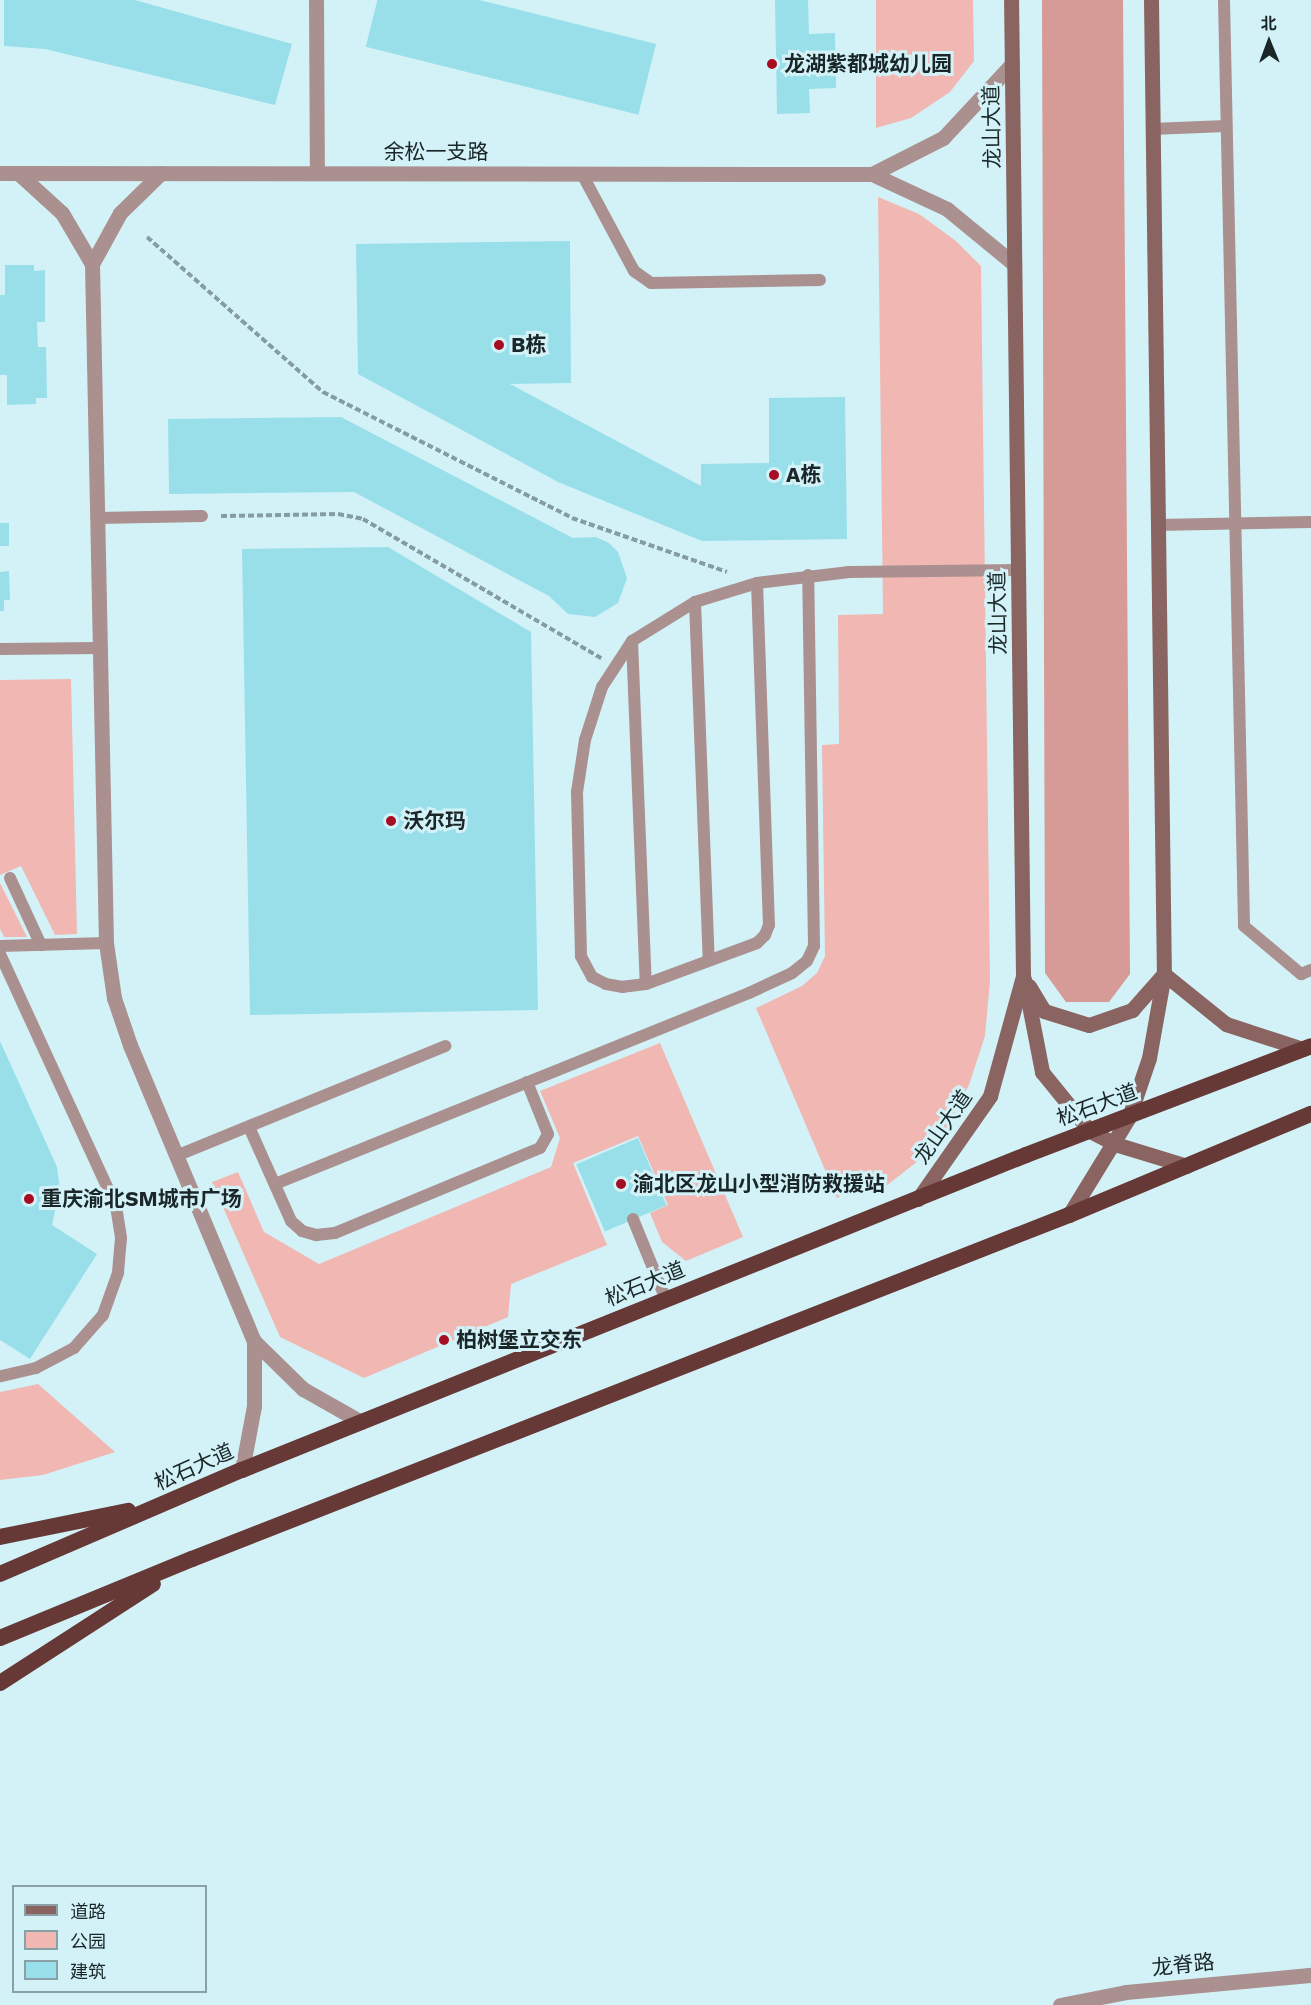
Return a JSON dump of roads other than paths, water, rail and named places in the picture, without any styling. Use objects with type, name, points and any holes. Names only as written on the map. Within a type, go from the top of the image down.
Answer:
[{"type":"highway","name":"松石大道","points":[[0,1574],[242,1470],[361,1422],[1090,1131],[1307,1048]]},
{"type":"highway","points":[[0,1638],[192,1559],[1069,1215],[1311,1114]]},
{"type":"highway","points":[[0,1537],[170,1502]]},
{"type":"highway","points":[[0,1683],[63,1640],[192,1559]]},
{"type":"highway","points":[[0,1674],[63,1640]]},
{"type":"main road","name":"龙山大道","points":[[918,1199],[990,1096],[1023,976],[1011,0]]},
{"type":"main road","points":[[1069,1215],[1115,1144],[1129,1117],[1149,1058],[1164,974],[1151,0]]},
{"type":"main road","points":[[1023,976],[1044,1011],[1089,1025],[1132,1010],[1164,974]]},
{"type":"main road","points":[[1164,974],[1226,1024],[1307,1048]]},
{"type":"main road","points":[[1023,976],[1042,1072],[1090,1131],[1115,1144],[1186,1166]]},
{"type":"street","points":[[316,0],[317,173]]},
{"type":"street","points":[[872,174],[943,138],[1012,64]]},
{"type":"street","name":"余松一支路","points":[[0,173],[872,174]]},
{"type":"street","points":[[18,173],[62,213],[92,264],[106,943],[114,998],[126,1036],[254,1341],[303,1389],[361,1422]]},
{"type":"street","points":[[92,264],[120,213],[161,173]]},
{"type":"street","points":[[872,174],[947,208],[1014,264]]},
{"type":"street","points":[[242,1470],[254,1406],[254,1341]]},
{"type":"street","name":"龙脊路","points":[[1060,2005],[1126,1992],[1311,1975]]},
{"type":"lane","points":[[1224,0],[1244,926],[1301,974],[1311,970]]},
{"type":"lane","points":[[1152,129],[1226,126]]},
{"type":"lane","points":[[582,174],[633,271],[651,283],[820,280]]},
{"type":"lane","points":[[97,518],[202,516]]},
{"type":"lane","points":[[1157,525],[1311,522]]},
{"type":"lane","points":[[757,583],[769,925],[757,943],[646,984],[622,987],[606,984],[592,977],[581,956],[577,792],[585,740],[602,687],[632,641],[695,602],[757,583],[808,575],[1018,570]]},
{"type":"lane","points":[[275,1184],[749,993],[792,974],[807,961],[814,946],[808,575]]},
{"type":"lane","points":[[695,602],[709,960]]},
{"type":"lane","points":[[632,641],[646,984]]},
{"type":"lane","points":[[0,649],[100,648]]},
{"type":"lane","points":[[10,878],[41,945]]},
{"type":"lane","points":[[0,945],[106,943]]},
{"type":"lane","points":[[0,954],[116,1206],[121,1238],[118,1273],[103,1315],[74,1348],[36,1368],[0,1376]]},
{"type":"lane","points":[[176,1156],[445,1046]]},
{"type":"lane","points":[[249,1127],[291,1221],[302,1231],[316,1235],[335,1233],[540,1148],[548,1134],[527,1082]]},
{"type":"lane","points":[[633,1219],[666,1300]]},
{"type":"place","name":"龙湖紫都城幼儿园","points":[[772,64]]},
{"type":"place","name":"B栋","points":[[499,345]]},
{"type":"place","name":"A栋","points":[[774,475]]},
{"type":"place","name":"沃尔玛","points":[[391,821]]},
{"type":"place","name":"渝北区龙山小型消防救援站","points":[[621,1184]]},
{"type":"place","name":"重庆渝北SM城市广场","points":[[29,1199]]},
{"type":"place","name":"柏树堡立交东","points":[[444,1340]]}]
